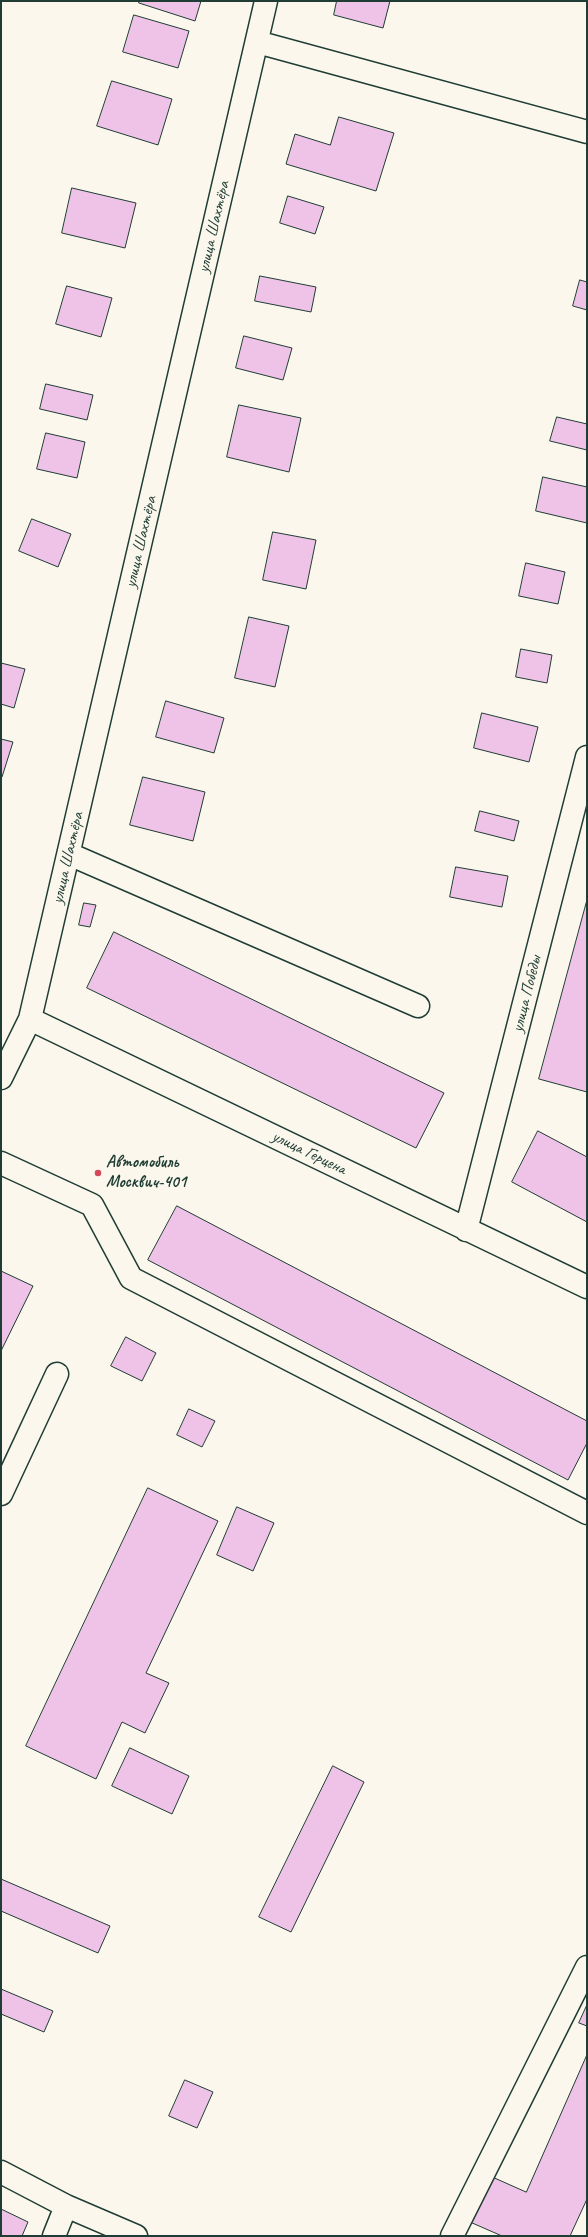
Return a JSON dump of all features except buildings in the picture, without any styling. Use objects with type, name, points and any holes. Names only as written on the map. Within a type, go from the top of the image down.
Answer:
[{"type":"street","name":"улица Шахтёра","points":[[3,1069],[30,1018],[266,1]]},
{"type":"street","points":[[257,42],[587,132]]},
{"type":"street","name":"улица Победы","points":[[466,1230],[587,757]]},
{"type":"street","points":[[69,854],[418,1006]]},
{"type":"street","name":"улица Герцена","points":[[30,1018],[466,1230],[587,1287]]},
{"type":"street","points":[[1,1163],[92,1205],[131,1278],[587,1513]]},
{"type":"street","points":[[1,1494],[57,1374]]},
{"type":"street","points":[[452,2236],[587,1967]]},
{"type":"street","points":[[1,2172],[66,2206],[136,2236]]},
{"type":"street","points":[[54,2236],[66,2206]]},
{"type":"place","name":"Автомобиль Москвич-401","points":[[98,1173]]}]
